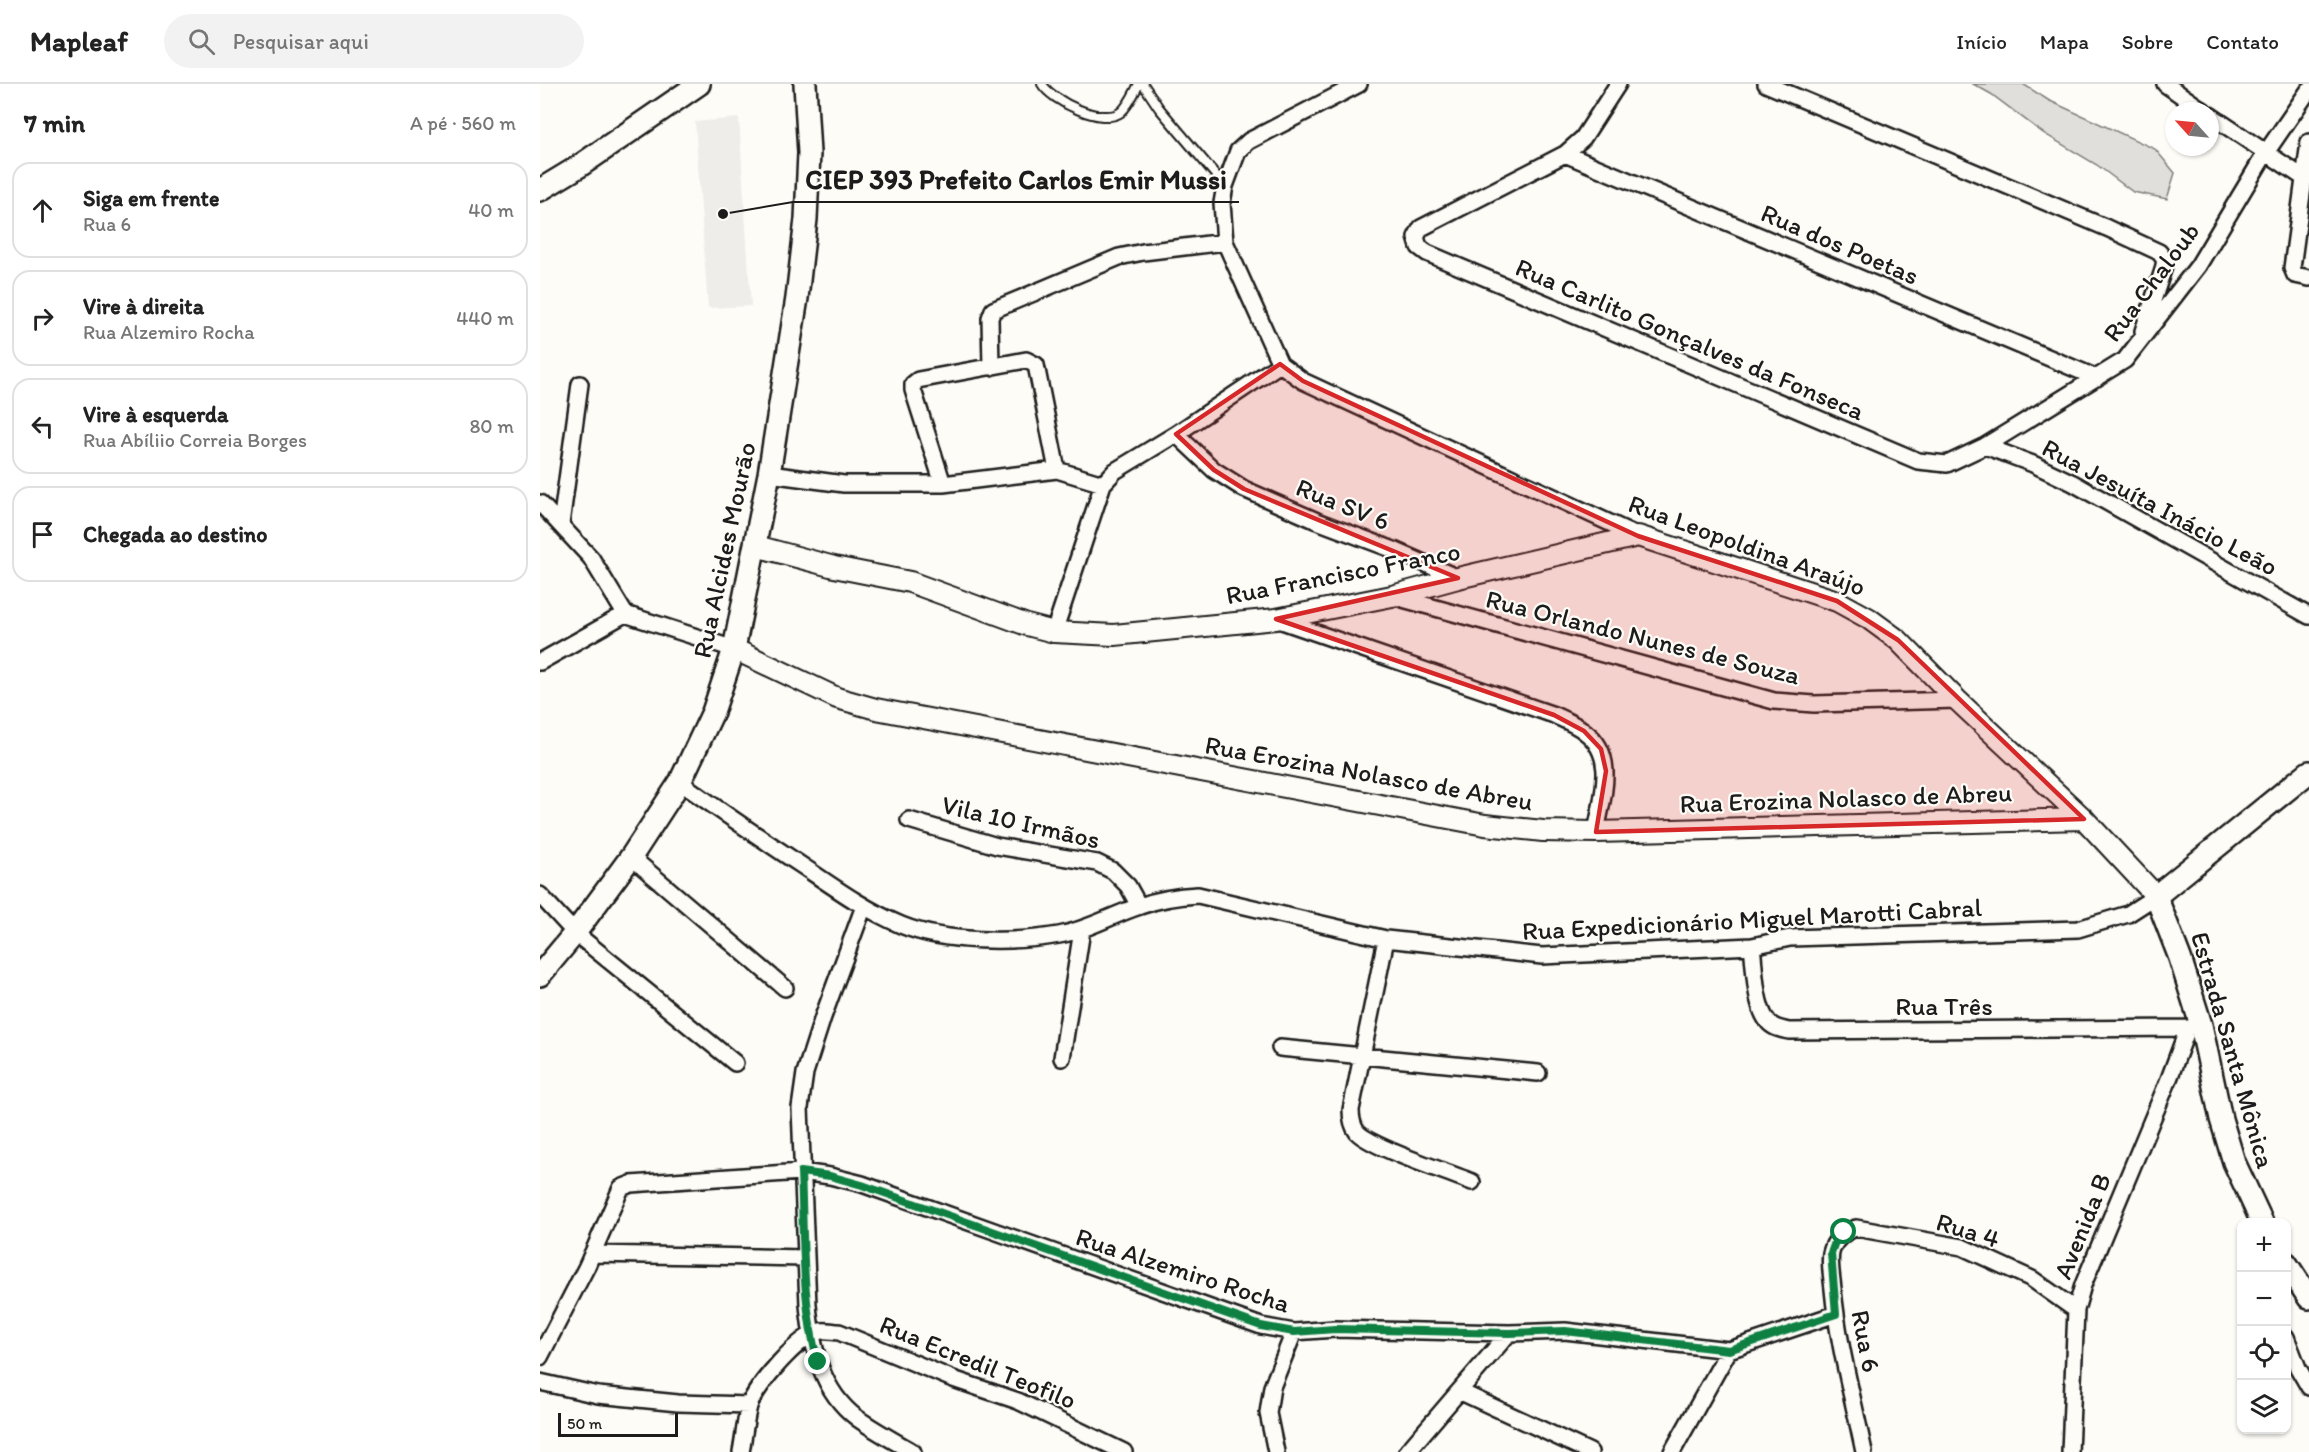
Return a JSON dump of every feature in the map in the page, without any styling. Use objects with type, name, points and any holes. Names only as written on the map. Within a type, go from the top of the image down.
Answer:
[{"type":"main road","points":[[540,190],[578,167],[699,84]]},
{"type":"main road","name":"Rua Alcides Mourão","points":[[540,975],[575,933],[631,857],[680,782],[713,712],[734,648],[756,546],[786,375],[806,219],[808,153],[806,84]]},
{"type":"main road","points":[[2156,896],[2309,772]]},
{"type":"main road","name":"Estrada Santa Mônica","points":[[2156,896],[2169,926],[2194,1027],[2234,1162],[2260,1218]]},
{"type":"main road","points":[[2291,1271],[2309,1298]]},
{"type":"street","points":[[1054,632],[1103,484],[1115,471],[1176,434],[1280,364],[1225,242],[1222,203],[1225,186],[1238,151],[1249,141],[1359,84]]},
{"type":"street","points":[[1565,154],[1583,138],[1618,84]]},
{"type":"street","points":[[1766,84],[2159,252],[2164,260],[2163,270],[2140,343]]},
{"type":"street","points":[[2165,84],[2191,102]]},
{"type":"street","name":"Rua Chaloub","points":[[1947,464],[1985,446],[2125,360],[2198,266],[2265,154],[2309,90]]},
{"type":"street","points":[[2219,121],[2304,178]]},
{"type":"street","points":[[2309,142],[2292,268],[2295,275],[2300,278],[2309,278]]},
{"type":"street","name":"Rua Carlito Gonçalves da Fonseca","points":[[1565,154],[1421,228],[1416,237],[1419,247],[1427,254],[1918,461],[1947,464]]},
{"type":"street","name":"Rua dos Poetas","points":[[1565,154],[2097,378]]},
{"type":"street","points":[[991,367],[990,318],[993,310],[1119,257],[1225,242]]},
{"type":"street","points":[[943,484],[913,384],[918,380],[1026,360],[1036,365],[1057,470]]},
{"type":"street","name":"Rua Leopoldina Araújo","points":[[1280,364],[1303,381],[1638,536],[1837,601],[1868,618],[1898,640],[1957,700],[2084,819],[2156,896]]},
{"type":"street","points":[[561,524],[580,384]]},
{"type":"street","name":"Rua SV 6","points":[[1176,434],[1214,470],[1244,489],[1458,578]]},
{"type":"street","name":"Rua Jesuíta Inácio Leão","points":[[1985,446],[2033,464],[2073,483],[2309,616]]},
{"type":"street","points":[[769,474],[844,484],[943,484],[1057,470],[1103,484]]},
{"type":"street","points":[[540,503],[591,558],[625,614],[734,648]]},
{"type":"street","name":"Rua Francisco Franco","points":[[756,546],[834,567],[910,582],[1001,616],[1054,632],[1114,635],[1276,619],[1392,596],[1458,578],[1638,536]]},
{"type":"street","name":"Rua Orlando Nunes de Souza","points":[[1392,596],[1774,701],[1814,704],[1957,700]]},
{"type":"street","points":[[540,662],[625,614]]},
{"type":"street","points":[[1276,619],[1554,715],[1584,731],[1602,749],[1606,771],[1596,832]]},
{"type":"street","name":"Rua Erozina Nolasco de Abreu","points":[[734,648],[837,698],[876,709],[1485,825],[1543,831],[1596,832],[2084,819]]},
{"type":"street","name":"Rua Expedicionário Miguel Marotti Cabral","points":[[680,782],[864,906],[903,926],[939,935],[991,939],[1037,938],[1082,930],[1138,906],[1175,896],[1198,895],[1386,939],[1542,956],[1752,946],[1790,938],[2078,929],[2128,914],[2156,896]]},
{"type":"street","name":"Vila 10 Irmãos","points":[[909,820],[997,846],[1097,863],[1113,871],[1128,886],[1138,906]]},
{"type":"street","points":[[631,857],[785,988]]},
{"type":"street","points":[[540,895],[575,933],[735,1063]]},
{"type":"street","points":[[864,906],[805,1073],[800,1108],[801,1172],[810,1335],[822,1372],[840,1401],[856,1417],[913,1452]]},
{"type":"street","points":[[1062,1058],[1082,930]]},
{"type":"street","points":[[1386,939],[1351,1110],[1352,1122],[1365,1138],[1472,1182]]},
{"type":"street","name":"Rua Três","points":[[1752,946],[1759,1005],[1764,1018],[1774,1027],[1789,1031],[2194,1027]]},
{"type":"street","name":"Avenida B","points":[[2070,1452],[2076,1310],[2083,1285],[2169,1079],[2194,1027]]},
{"type":"street","points":[[1280,1048],[1538,1073]]},
{"type":"street","name":"Rua Alzemiro Rocha","points":[[592,1254],[617,1194],[621,1188],[631,1184],[801,1172],[830,1176],[862,1185],[1261,1326],[1294,1332],[1335,1329],[1509,1333],[1565,1331],[1729,1350],[1836,1314]]},
{"type":"street","name":"Rua 4","points":[[1838,1239],[1844,1232],[1856,1228],[1962,1247],[2032,1279],[2076,1310]]},
{"type":"street","name":"Rua 6","points":[[1838,1239],[1831,1253],[1836,1314],[1864,1452]]},
{"type":"street","points":[[540,1357],[592,1254],[805,1258]]},
{"type":"street","name":"Rua Ecredil Teofilo","points":[[810,1335],[822,1331],[839,1332],[953,1379],[1018,1401],[1124,1452]]},
{"type":"street","points":[[1276,1452],[1268,1413],[1272,1387],[1294,1332]]},
{"type":"street","points":[[1407,1452],[1461,1392],[1509,1333]]},
{"type":"street","points":[[745,1449],[750,1405],[764,1379],[810,1335]]},
{"type":"street","points":[[1672,1452],[1729,1350]]},
{"type":"street","points":[[2291,1350],[2309,1388]]},
{"type":"street","points":[[540,1382],[598,1395],[678,1403],[750,1405]]},
{"type":"street","points":[[1461,1392],[1590,1452]]},
{"type":"lane","points":[[1042,84],[1056,99],[1080,110],[1101,115],[1113,115],[1121,111],[1141,84],[1225,186]]},
{"type":"highlighted area","points":[[1280,364],[1303,381],[1638,536],[1837,601],[1898,640],[2084,819],[1596,832],[1606,771],[1601,749],[1584,731],[1554,715],[1276,619],[1458,578],[1244,489],[1214,470],[1176,434]]},
{"type":"shaded area","points":[[1973,84],[2023,84],[2048,100],[2155,149],[2175,173],[2167,199],[2133,192],[2097,165],[2043,133],[1991,94]]},
{"type":"shaded area","points":[[739,118],[751,306],[708,308],[695,122]]},
{"type":"place","name":"CIEP 393 Prefeito Carlos Emir Mussi","points":[[723,214]]},
{"type":"route","points":[[818,1362],[810,1335],[807,1305],[801,1172],[830,1176],[862,1185],[1261,1326],[1294,1332],[1335,1329],[1509,1333],[1565,1331],[1729,1350],[1836,1314],[1831,1253],[1835,1242],[1844,1232]]}]
